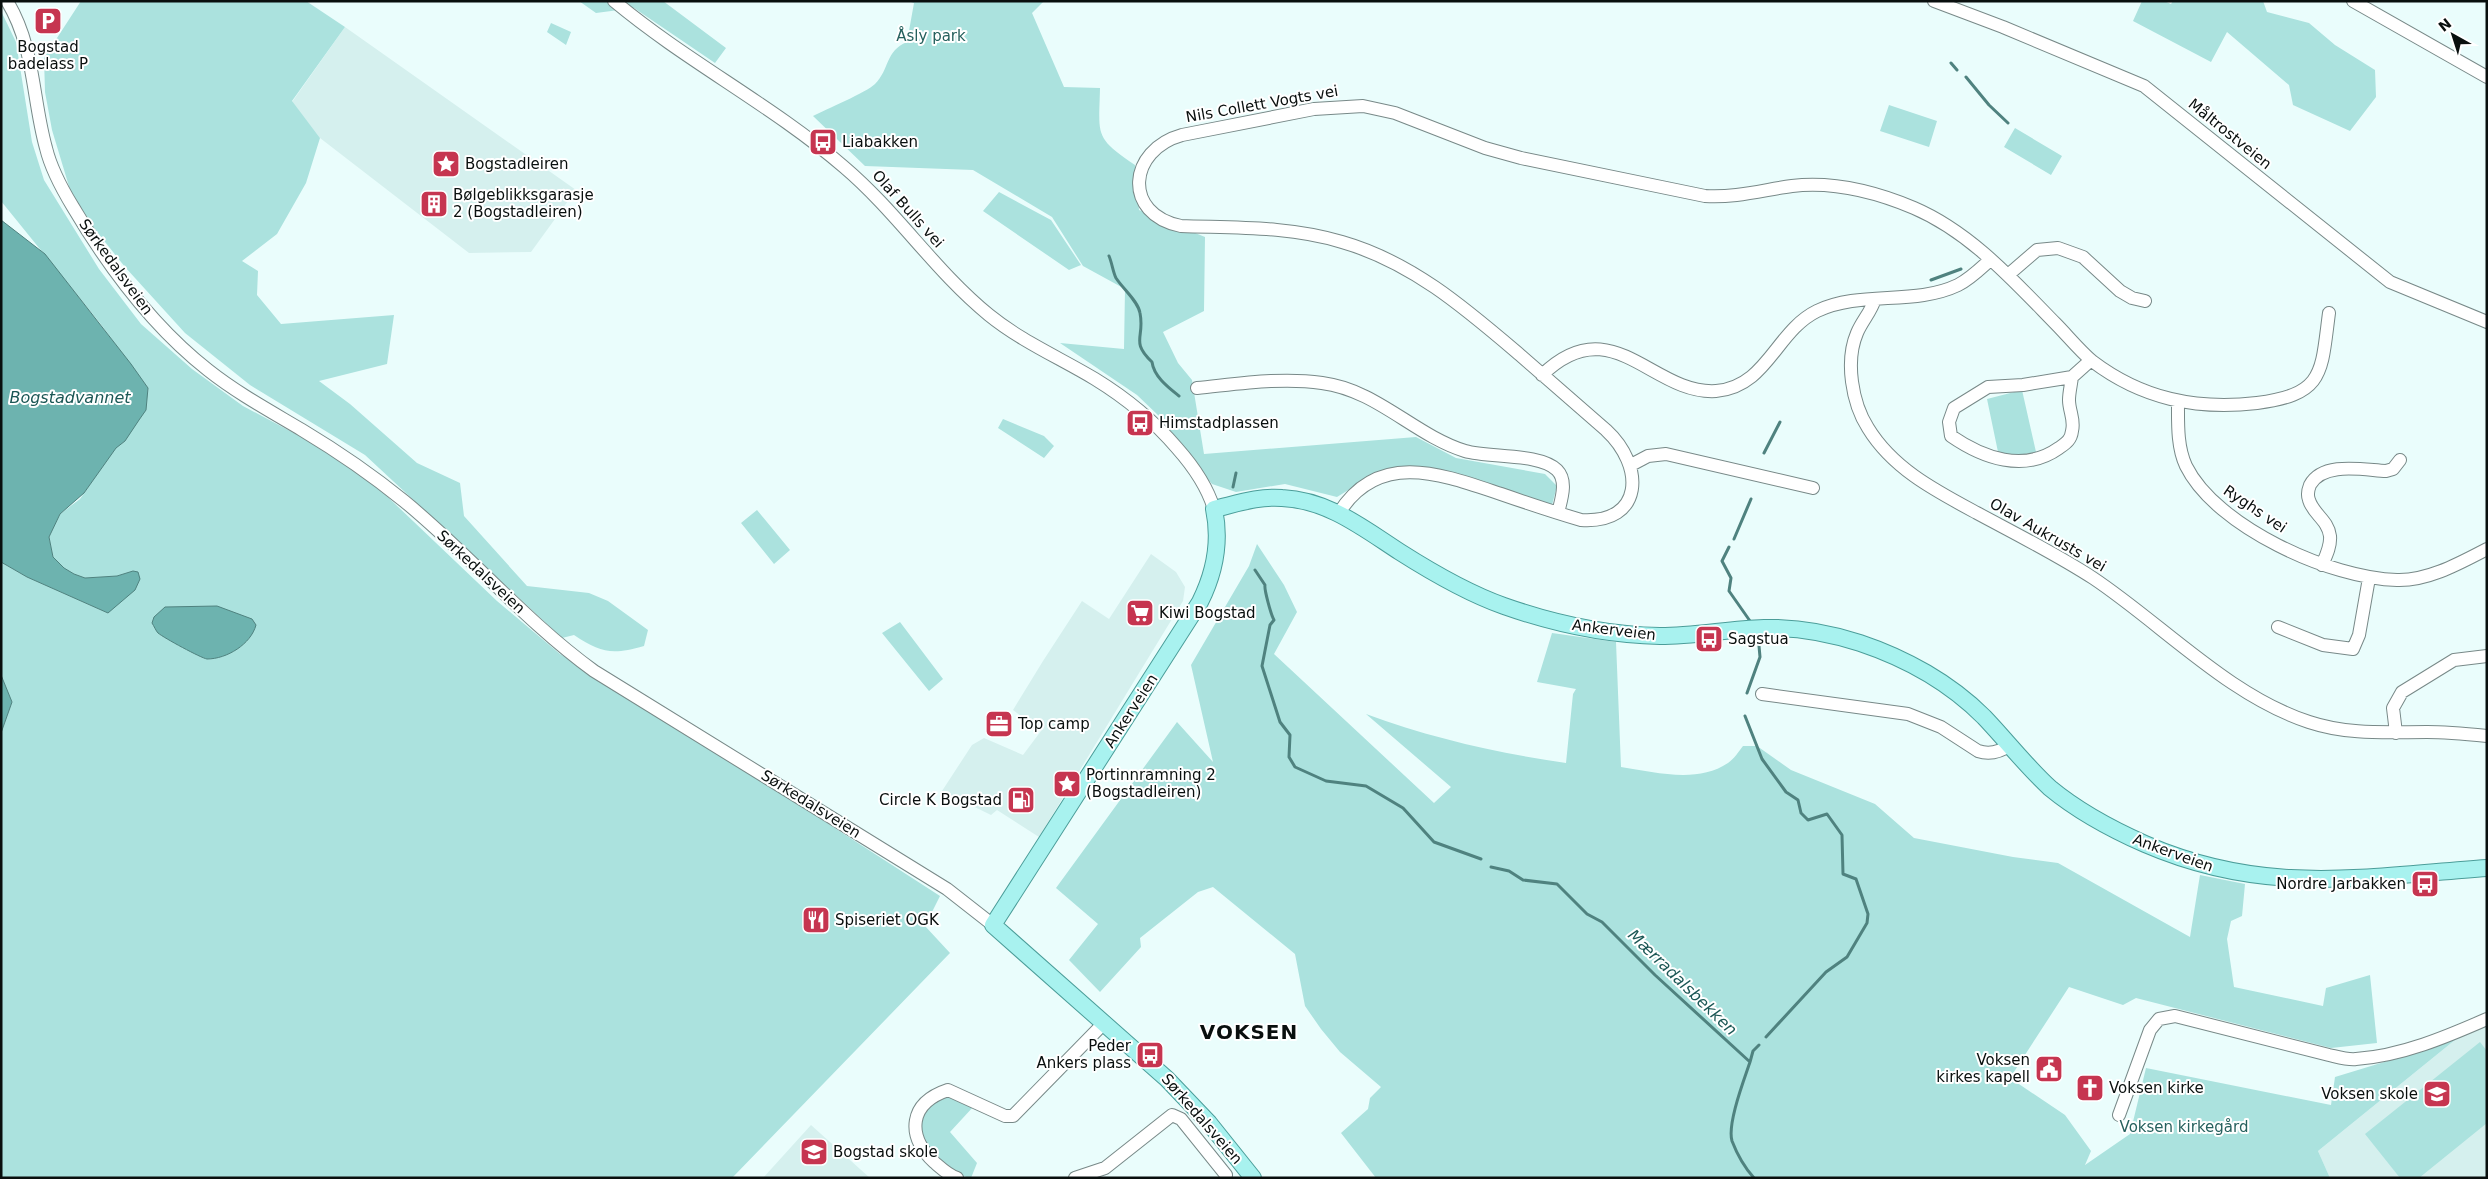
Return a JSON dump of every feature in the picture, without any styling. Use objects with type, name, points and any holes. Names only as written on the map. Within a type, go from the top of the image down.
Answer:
[{"type":"main road","name":"Ankerveien","points":[[993,925],[1200,602],[1216,559],[1217,530],[1214,509],[1256,499],[1282,498],[1308,501],[1338,513],[1463,589],[1504,606],[1558,623],[1598,631],[1658,636],[1789,628],[1823,633],[1862,644],[1905,662],[1940,682],[1982,715],[2049,786],[2091,817],[2148,845],[2210,868],[2246,875],[2300,880],[2354,879],[2487,868]]},
{"type":"main road","name":"Sørkedalsveien","points":[[993,925],[1105,1022],[1188,1100],[1252,1178]]},
{"type":"street","name":"Sørkedalsveien","points":[[7,1],[19,24],[27,47],[46,148],[58,179],[72,206],[110,264],[144,308],[172,339],[223,381],[339,454],[406,503],[549,636],[594,671],[939,884],[993,925]]},
{"type":"street","name":"Olaf Bulls vei","points":[[614,1],[656,34],[770,110],[828,153],[866,187],[957,287],[992,317],[1123,398],[1173,443]]},
{"type":"street","name":"Måltrostveien","points":[[1934,1],[2003,27],[2144,86],[2390,282],[2487,322]]},
{"type":"street","points":[[2353,1],[2487,76]]},
{"type":"street","name":"Nils Collett Vogts vei","points":[[1338,513],[1348,499],[1371,482],[1394,474],[1414,471],[1439,474],[1558,513],[1589,520],[1613,513],[1629,496],[1633,484],[1631,465],[1624,450],[1614,437],[1447,295],[1408,269],[1370,251],[1341,241],[1292,230],[1180,226],[1168,222],[1150,210],[1142,197],[1139,181],[1144,162],[1150,152],[1161,143],[1182,135],[1314,109],[1363,106],[1395,113],[1478,145],[1511,155],[1698,194],[1733,197],[1795,186],[1823,186],[1874,193],[1917,209],[1936,219],[1990,260],[2008,275],[2091,360],[2129,383],[2178,402],[2247,404],[2285,399],[2304,390],[2318,377],[2322,367],[2328,313]]},
{"type":"street","points":[[2008,275],[2037,250],[2058,248],[2083,257],[2120,291],[2132,298],[2145,301]]},
{"type":"street","points":[[1542,375],[1560,359],[1577,353],[1597,350],[1623,355],[1695,389],[1722,390],[1739,384],[1758,372],[1786,336],[1808,316],[1844,301],[1919,295],[1949,289],[1966,281],[1990,260]]},
{"type":"street","name":"Olav Aukrusts vei","points":[[1875,299],[1853,345],[1852,369],[1856,397],[1863,419],[1874,437],[1913,476],[2080,570],[2237,686],[2290,715],[2332,729],[2356,733],[2448,732],[2487,736]]},
{"type":"street","points":[[2072,377],[2069,400],[2072,431],[2069,441],[2052,453],[2024,462],[2010,462],[1970,449],[1951,436],[1948,422],[1954,408],[1988,387],[2023,385],[2072,377],[2091,360]]},
{"type":"street","points":[[1197,388],[1301,381],[1324,383],[1354,392],[1390,409],[1455,447],[1483,455],[1540,462],[1553,467],[1563,480],[1563,493],[1558,513]]},
{"type":"street","name":"Ryghs vei","points":[[2178,402],[2182,455],[2202,490],[2220,507],[2258,533],[2322,565],[2369,578],[2399,580],[2447,568],[2487,549]]},
{"type":"street","name":"Ankerveien","points":[[1173,443],[1199,477],[1214,509]]},
{"type":"street","points":[[1631,465],[1648,456],[1666,454],[1813,488]]},
{"type":"street","points":[[2322,565],[2328,551],[2330,535],[2326,523],[2308,500],[2312,482],[2323,473],[2334,470],[2386,472],[2393,469],[2400,460]]},
{"type":"street","points":[[2278,627],[2317,643],[2345,649],[2353,648],[2359,635],[2369,578]]},
{"type":"street","points":[[2396,733],[2393,708],[2402,692],[2454,660],[2487,656]]},
{"type":"street","points":[[1762,694],[1908,714],[1941,726],[1978,751],[1985,753],[1997,752],[2010,745]]},
{"type":"street","points":[[2119,1115],[2150,1030],[2159,1019],[2174,1016],[2354,1060],[2382,1055],[2434,1040],[2487,1019]]},
{"type":"street","points":[[957,1178],[942,1170],[920,1146],[914,1123],[919,1110],[933,1095],[948,1090],[1005,1116],[1013,1116],[1105,1022]]},
{"type":"street","name":"Sørkedalsveien","points":[[1076,1178],[1105,1168],[1172,1115],[1182,1119],[1226,1175]]},
{"type":"shaded area","name":"Bogstadleiren","points":[[345,27],[576,190],[531,252],[469,253],[320,138],[292,102]]},
{"type":"shaded area","points":[[1151,554],[1176,572],[1185,587],[1183,601],[1039,837],[997,810],[991,815],[942,791],[972,745],[984,738],[1023,755],[1041,731],[1013,710],[1043,661],[1082,601],[1109,619]]},
{"type":"shaded area","name":"Voksen skole","points":[[2487,1024],[2487,1178],[2330,1178],[2318,1151],[2466,1031]]},
{"type":"shaded area","name":"Bogstad skole","points":[[811,1125],[870,1178],[763,1178]]},
{"type":"green space","points":[[81,1],[306,1],[345,27],[292,101],[320,138],[306,183],[277,234],[242,261],[258,271],[257,295],[281,324],[394,315],[387,364],[319,381],[350,404],[417,463],[460,483],[464,516],[527,586],[589,593],[608,601],[648,630],[644,646],[623,651],[607,651],[592,646],[574,635],[562,638],[365,455],[250,385],[185,333],[125,267],[74,203],[52,130],[45,92],[44,58]]},
{"type":"green space","points":[[579,1],[663,1],[726,48],[715,63],[634,8],[596,13]]},
{"type":"green space","name":"Åsly park","points":[[908,1],[1044,1],[1032,13],[1064,87],[1100,88],[1099,116],[1102,134],[1112,148],[1135,165],[1139,210],[1205,237],[1204,311],[1163,332],[1178,363],[1192,380],[1204,454],[1416,437],[1456,458],[1545,474],[1557,486],[1552,505],[1450,473],[1371,476],[1337,497],[1285,484],[1236,492],[1212,484],[1186,456],[1161,418],[1137,395],[1060,343],[1124,349],[1125,289],[1083,266],[1052,217],[973,170],[865,166],[813,116],[864,92],[880,78],[891,55],[907,42],[914,3]]},
{"type":"green space","points":[[2142,1],[2164,1],[2171,4],[2173,1],[2263,1],[2267,12],[2309,23],[2335,45],[2375,70],[2376,97],[2350,131],[2293,105],[2289,85],[2227,32],[2211,62],[2133,21]]},
{"type":"green space","points":[[1,11],[16,42],[32,142],[44,180],[99,269],[141,324],[192,369],[243,406],[318,446],[372,482],[497,601],[560,654],[686,732],[940,896],[925,926],[950,953],[732,1178],[1,1178],[1,733],[12,702],[1,675],[1,562],[27,577],[108,613],[133,571],[117,576],[85,578],[74,574],[64,569],[53,557],[49,537],[60,514],[80,499],[116,447],[125,441],[147,396],[148,388],[99,322],[1,201]]},
{"type":"green space","points":[[551,23],[571,32],[566,45],[547,32]]},
{"type":"green space","points":[[1889,105],[1937,121],[1929,147],[1880,131]]},
{"type":"green space","points":[[2015,128],[2062,156],[2051,175],[2004,147]]},
{"type":"green space","points":[[999,192],[1051,220],[1081,265],[1069,270],[983,211]]},
{"type":"green space","points":[[2022,390],[2036,452],[2014,456],[1998,452],[1987,399]]},
{"type":"green space","points":[[1003,419],[1044,436],[1054,446],[1044,458],[998,428]]},
{"type":"green space","points":[[757,510],[790,550],[774,564],[741,523]]},
{"type":"green space","name":"Voksen kirkegård","points":[[1257,544],[1284,585],[1297,612],[1274,654],[1434,803],[1451,787],[1366,714],[1390,723],[1464,744],[1566,763],[1573,694],[1576,689],[1537,682],[1552,633],[1616,642],[1621,767],[1676,775],[1703,773],[1728,763],[1743,746],[1757,746],[1791,770],[1875,804],[1914,838],[2013,857],[2058,863],[2190,937],[2200,875],[2245,884],[2242,916],[2231,921],[2227,939],[2234,987],[2323,1006],[2326,988],[2370,975],[2377,1043],[2331,1048],[2136,998],[2123,1005],[2069,987],[2010,1078],[2065,1115],[2091,1151],[2085,1165],[2130,1134],[2146,1068],[2331,1105],[2335,1077],[2394,1059],[2466,1031],[2318,1151],[2330,1178],[1376,1178],[1341,1133],[1368,1109],[1370,1098],[1381,1087],[1340,1052],[1305,1006],[1295,954],[1213,887],[1198,892],[1140,938],[1141,947],[1100,992],[1069,960],[1098,924],[1056,888],[1177,722],[1213,762],[1191,665],[1249,566]]},
{"type":"green space","points":[[900,622],[943,679],[929,691],[882,633]]},
{"type":"green space","points":[[2480,1042],[2487,1051],[2487,1123],[2419,1178],[2400,1178],[2365,1134]]},
{"type":"green space","points":[[949,1095],[974,1106],[950,1132],[977,1163],[971,1178],[955,1173],[937,1158],[921,1139],[922,1112],[935,1098]]},
{"type":"water","name":"Bogstadvannet","points":[[1,220],[45,254],[148,388],[146,410],[125,441],[116,448],[84,493],[60,514],[49,537],[53,557],[64,568],[74,574],[85,578],[117,576],[133,571],[138,572],[140,579],[135,590],[108,613],[27,577],[1,562]]},
{"type":"water","points":[[217,606],[252,619],[256,625],[244,644],[230,653],[215,658],[207,659],[175,643],[158,633],[152,623],[154,617],[165,607]]},
{"type":"water","points":[[1,675],[12,702],[1,733]]},
{"type":"waterway","points":[[1951,63],[1957,70]]},
{"type":"waterway","points":[[1966,77],[1989,105],[2008,123]]},
{"type":"waterway","name":"Mærradalsbekken","points":[[1109,256],[1116,278],[1139,309],[1141,321],[1140,344],[1142,349],[1152,362],[1159,377],[1179,396]]},
{"type":"waterway","points":[[1931,280],[1961,269]]},
{"type":"waterway","points":[[1764,453],[1780,422]]},
{"type":"waterway","name":"Mærradalsbekken","points":[[1233,487],[1236,473]]},
{"type":"waterway","points":[[1734,539],[1751,499]]},
{"type":"waterway","points":[[1729,547],[1722,561],[1731,578],[1729,591],[1750,621]]},
{"type":"waterway","name":"Mærradalsbekken","points":[[1255,570],[1265,585],[1274,620],[1270,625],[1262,666],[1280,722],[1290,735],[1289,757],[1295,767],[1326,781],[1366,786],[1403,808],[1434,842],[1481,859]]},
{"type":"waterway","points":[[1747,693],[1760,657],[1759,646]]},
{"type":"waterway","points":[[1745,716],[1762,759],[1786,792],[1798,800],[1801,813],[1808,820],[1827,814],[1842,835],[1843,874],[1856,879],[1868,914],[1867,923],[1847,957],[1826,972],[1766,1037]]},
{"type":"waterway","name":"Mærradalsbekken","points":[[1491,867],[1509,871],[1523,880],[1557,884],[1587,914],[1602,922],[1655,975],[1750,1062],[1737,1102],[1731,1133],[1732,1141],[1739,1156],[1754,1178]]},
{"type":"waterway","points":[[1750,1062],[1753,1051],[1759,1045]]},
{"type":"place","name":"Bogstad badelass P","points":[[48,21]]},
{"type":"place","name":"Liabakken","points":[[823,142]]},
{"type":"place","name":"Bogstadleiren","points":[[446,164]]},
{"type":"place","name":"Bølgeblikksgarasje 2 (Bogstadleiren)","points":[[434,204]]},
{"type":"place","name":"Himstadplassen","points":[[1140,423]]},
{"type":"place","name":"Kiwi Bogstad","points":[[1140,613]]},
{"type":"place","name":"Sagstua","points":[[1709,639]]},
{"type":"place","name":"Top camp","points":[[999,724]]},
{"type":"place","name":"Portinnramning 2 (Bogstadleiren)","points":[[1067,784]]},
{"type":"place","name":"Circle K Bogstad","points":[[1021,800]]},
{"type":"place","name":"Nordre Jarbakken","points":[[2425,884]]},
{"type":"place","name":"Spiseriet OGK","points":[[816,920]]},
{"type":"place","name":"Peder Ankers plass","points":[[1150,1055]]},
{"type":"place","name":"Voksen kirkes kapell","points":[[2049,1069]]},
{"type":"place","name":"Voksen kirke","points":[[2090,1088]]},
{"type":"place","name":"Voksen skole","points":[[2437,1094]]},
{"type":"place","name":"Bogstad skole","points":[[814,1152]]},
{"type":"district","name":"VOKSEN","points":[[1249,1032]]}]
